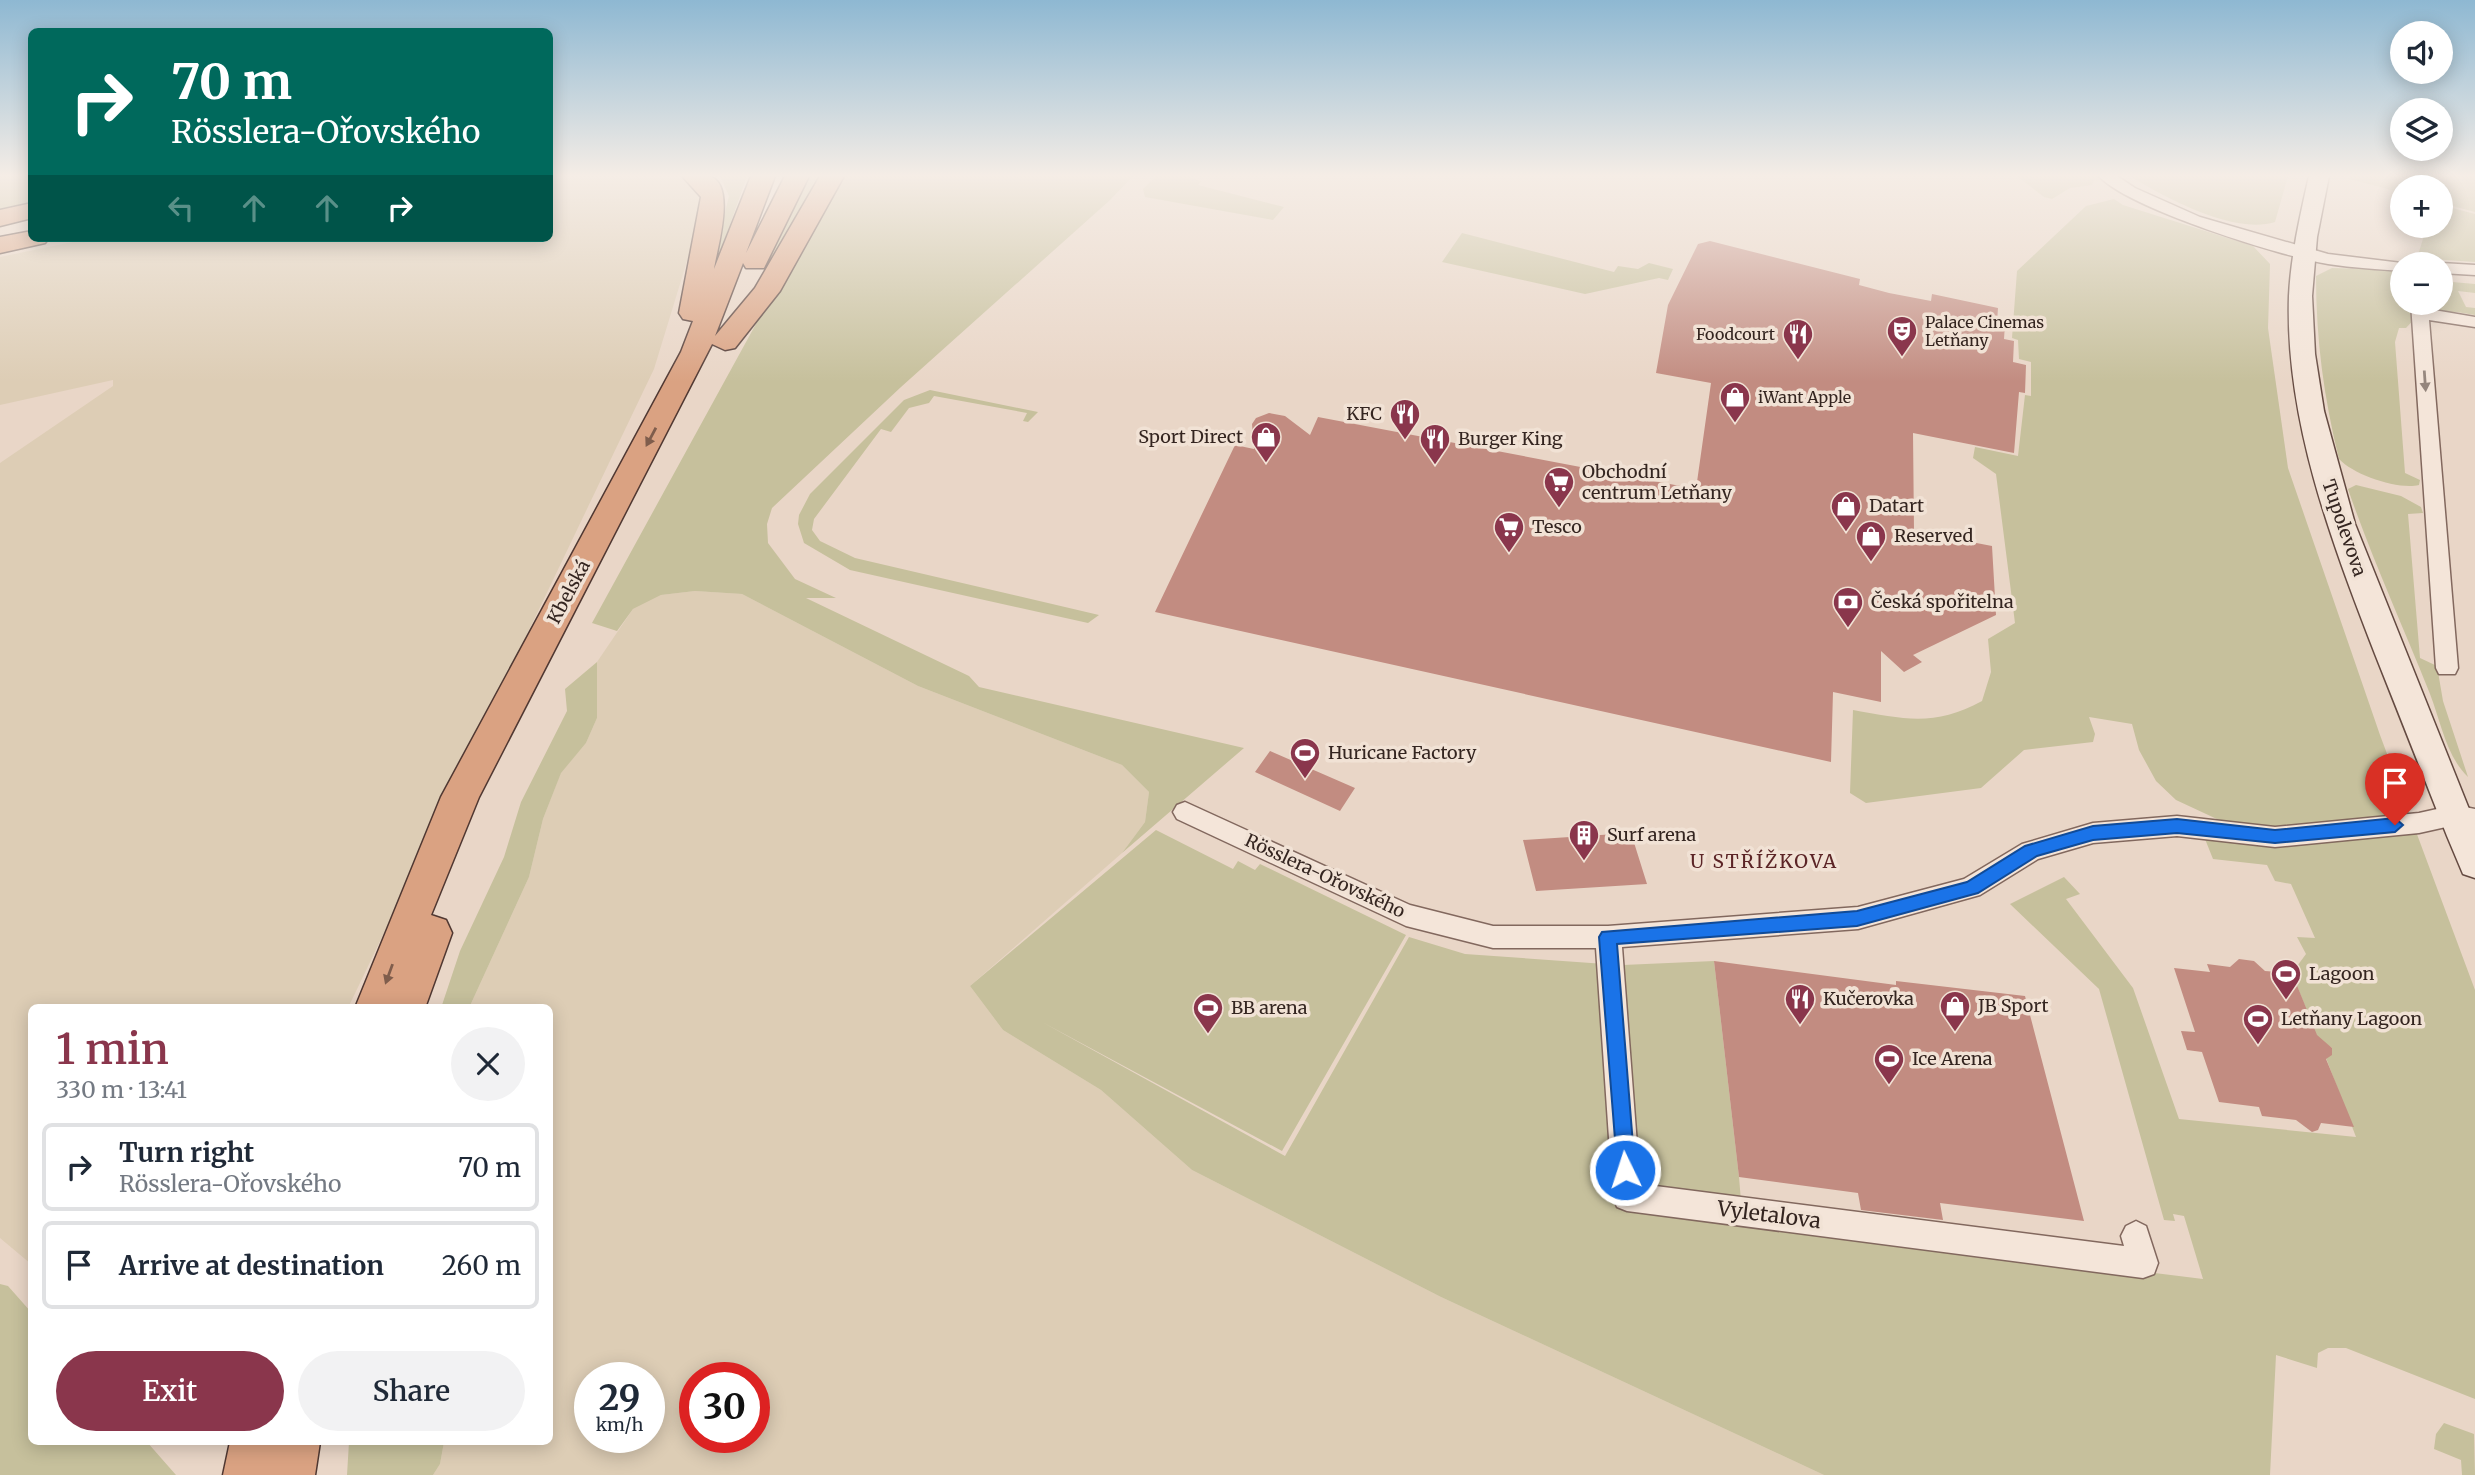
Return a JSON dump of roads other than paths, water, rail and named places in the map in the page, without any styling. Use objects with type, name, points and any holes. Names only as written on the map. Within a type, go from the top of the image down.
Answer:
[{"type":"highway","points":[[683,376],[706,245]]},
{"type":"highway","name":"Kbelská","points":[[377,1004],[416,900],[460,797],[683,376],[736,245]]},
{"type":"highway","name":"Kbelská","points":[[406,1004],[461,856],[491,789],[562,647],[686,424],[726,342],[761,245]]},
{"type":"highway","points":[[755,262],[763,245]]},
{"type":"highway","points":[[726,342],[767,291],[793,245]]},
{"type":"highway","points":[[249,1475],[255,1445]]},
{"type":"highway","points":[[289,1475],[294,1445]]},
{"type":"main road","name":"Tupolevova","points":[[2304,245],[2299,302],[2303,373],[2323,468],[2364,587],[2465,817],[2475,864]]},
{"type":"street","points":[[2279,245],[2350,263],[2390,265]]},
{"type":"street","points":[[2453,269],[2475,270]]},
{"type":"street","points":[[2420,315],[2447,668]]},
{"type":"street","points":[[2447,315],[2475,322]]},
{"type":"street","name":"Rösslera-Ořovského","points":[[1185,812],[1406,915],[1493,937],[1608,937],[1857,918],[1971,888],[2031,851],[2093,833],[2177,826],[2275,836],[2465,817]]},
{"type":"street","name":"Vyletalova","points":[[1608,937],[1627,1197],[2143,1263],[2136,1236]]},
{"type":"place","name":"Palace Cinemas Letňany","points":[[1902,358]]},
{"type":"place","name":"Foodcourt","points":[[1798,361]]},
{"type":"place","name":"iWant Apple","points":[[1735,424]]},
{"type":"place","name":"KFC","points":[[1405,441]]},
{"type":"place","name":"Sport Direct","points":[[1266,464]]},
{"type":"place","name":"Burger King","points":[[1435,466]]},
{"type":"place","name":"Obchodní centrum Letňany","points":[[1559,509]]},
{"type":"place","name":"Datart","points":[[1846,533]]},
{"type":"place","name":"Tesco","points":[[1509,554]]},
{"type":"place","name":"Reserved","points":[[1871,563]]},
{"type":"place","name":"Česká spořitelna","points":[[1848,629]]},
{"type":"place","name":"Huricane Factory","points":[[1305,780]]},
{"type":"place","name":"Surf arena","points":[[1584,862]]},
{"type":"place","name":"Lagoon","points":[[2286,1001]]},
{"type":"place","name":"Kučerovka","points":[[1800,1026]]},
{"type":"place","name":"JB Sport","points":[[1955,1033]]},
{"type":"place","name":"BB arena","points":[[1208,1035]]},
{"type":"place","name":"Letňany Lagoon","points":[[2258,1046]]},
{"type":"place","name":"Ice Arena","points":[[1889,1086]]},
{"type":"district","name":"U STŘÍŽKOVA","points":[[1764,861]]}]
